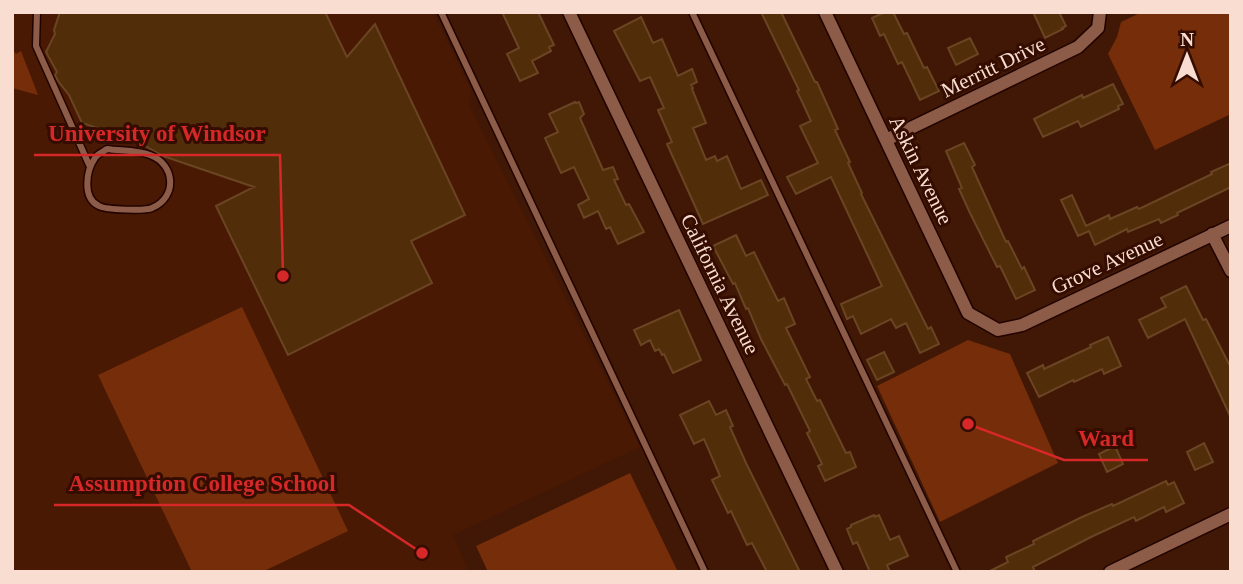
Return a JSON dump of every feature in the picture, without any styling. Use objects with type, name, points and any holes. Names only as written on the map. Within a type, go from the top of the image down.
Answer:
[{"type":"street","name":"California Avenue","points":[[569,12],[837,572]]},
{"type":"street","name":"Askin Avenue","points":[[825,12],[968,313],[998,330]]},
{"type":"street","name":"Merritt Drive","points":[[886,140],[1078,47],[1098,28],[1100,12]]},
{"type":"street","name":"Grove Avenue","points":[[998,330],[1023,325],[1231,226]]},
{"type":"street","points":[[1213,234],[1231,271]]},
{"type":"street","points":[[1110,572],[1231,513]]},
{"type":"lane","points":[[441,12],[705,572]]},
{"type":"lane","points":[[692,12],[957,572]]},
{"type":"lane","points":[[38,13],[36,46],[90,167],[86,185],[90,197],[99,206],[146,211],[160,204],[170,190],[170,177],[162,162],[149,154],[107,149],[96,156],[90,167]]},
{"type":"shaded area","points":[[12,12],[433,12],[471,90],[469,105],[640,447],[453,535],[469,572],[12,572]]},
{"type":"shaded area","points":[[1142,12],[1231,12],[1231,114],[1155,150],[1108,54],[1121,22]]},
{"type":"shaded area","points":[[12,49],[16,54],[21,51],[38,95],[12,88]]},
{"type":"shaded area","points":[[242,307],[348,531],[262,572],[192,572],[98,375]]},
{"type":"shaded area","points":[[968,340],[1010,354],[1058,463],[940,522],[877,386]]},
{"type":"shaded area","points":[[630,473],[678,572],[488,572],[476,546]]},
{"type":"building","points":[[60,12],[325,12],[347,57],[375,24],[465,215],[411,241],[432,283],[288,355],[216,206],[254,187],[163,156],[136,141],[82,123],[69,95],[58,81],[55,75],[57,72],[46,52],[55,34]]},
{"type":"building","points":[[502,12],[538,12],[554,45],[549,47],[551,51],[532,61],[538,73],[520,81],[507,54],[519,48]]},
{"type":"building","points":[[761,12],[781,12],[838,129],[835,130],[861,194],[928,329],[931,327],[939,344],[920,353],[906,323],[896,328],[891,319],[861,334],[853,316],[847,319],[841,304],[882,286],[831,177],[796,194],[787,177],[818,163],[800,126],[811,121]]},
{"type":"building","points":[[885,12],[893,12],[939,91],[920,100],[902,62],[898,64],[884,34],[880,36],[872,18]]},
{"type":"building","points":[[1033,12],[1059,12],[1066,26],[1045,38]]},
{"type":"building","points":[[641,17],[653,43],[662,39],[678,76],[692,69],[697,82],[691,85],[692,89],[706,123],[693,128],[706,160],[715,156],[717,161],[727,156],[741,189],[761,180],[768,195],[703,224],[667,144],[672,142],[658,110],[664,108],[650,77],[640,81],[614,31]]},
{"type":"building","points":[[970,38],[978,54],[956,65],[948,48]]},
{"type":"building","points":[[1113,84],[1123,104],[1118,106],[1119,109],[1081,127],[1078,121],[1043,137],[1034,119],[1082,95],[1083,98]]},
{"type":"building","points":[[579,102],[584,114],[580,118],[603,170],[613,167],[618,179],[614,180],[644,232],[618,244],[610,227],[606,229],[598,211],[584,218],[578,205],[589,199],[574,167],[561,173],[545,138],[558,132],[549,114]]},
{"type":"building","points":[[964,143],[1006,242],[1008,241],[1022,269],[1024,267],[1035,290],[1016,299],[970,213],[946,151]]},
{"type":"building","points":[[1231,163],[1231,187],[1161,223],[1159,219],[1128,232],[1127,229],[1095,245],[1089,231],[1078,236],[1061,200],[1072,195],[1086,226],[1109,215],[1110,219],[1137,207],[1139,209]]},
{"type":"building","points":[[736,235],[746,256],[754,252],[778,301],[784,298],[795,324],[786,328],[810,377],[806,379],[817,401],[820,400],[846,453],[850,452],[856,467],[825,481],[818,466],[822,464],[807,433],[810,431],[761,339],[735,283],[733,284],[713,246]]},
{"type":"building","points":[[1186,286],[1231,368],[1231,418],[1185,319],[1148,338],[1139,320],[1166,307],[1161,298]]},
{"type":"building","points":[[679,310],[701,360],[673,373],[664,354],[662,355],[659,349],[655,351],[650,340],[641,345],[634,330]]},
{"type":"building","points":[[1108,337],[1121,366],[1104,374],[1102,369],[1039,397],[1027,373],[1043,365],[1044,369]]},
{"type":"building","points":[[884,352],[894,372],[877,380],[867,360]]},
{"type":"building","points":[[709,401],[716,415],[726,410],[733,426],[730,427],[746,463],[800,572],[767,572],[752,543],[747,545],[731,511],[728,513],[712,480],[720,476],[704,439],[694,444],[680,415]]},
{"type":"building","points":[[1204,443],[1213,462],[1195,470],[1187,452]]},
{"type":"building","points":[[1115,446],[1123,464],[1107,472],[1099,454]]},
{"type":"building","points":[[1166,481],[1168,485],[1174,482],[1184,503],[1166,512],[1164,507],[1136,521],[1134,517],[1033,567],[1035,572],[988,572],[1008,562],[1006,557],[1034,544],[1033,541]]},
{"type":"building","points":[[879,515],[890,540],[899,536],[908,556],[887,565],[890,572],[870,572],[857,542],[853,544],[847,529]]},
{"type":"place","name":"University of Windsor","points":[[283,276]]},
{"type":"place","name":"Ward","points":[[968,424]]},
{"type":"place","name":"Assumption College School","points":[[422,553]]}]
